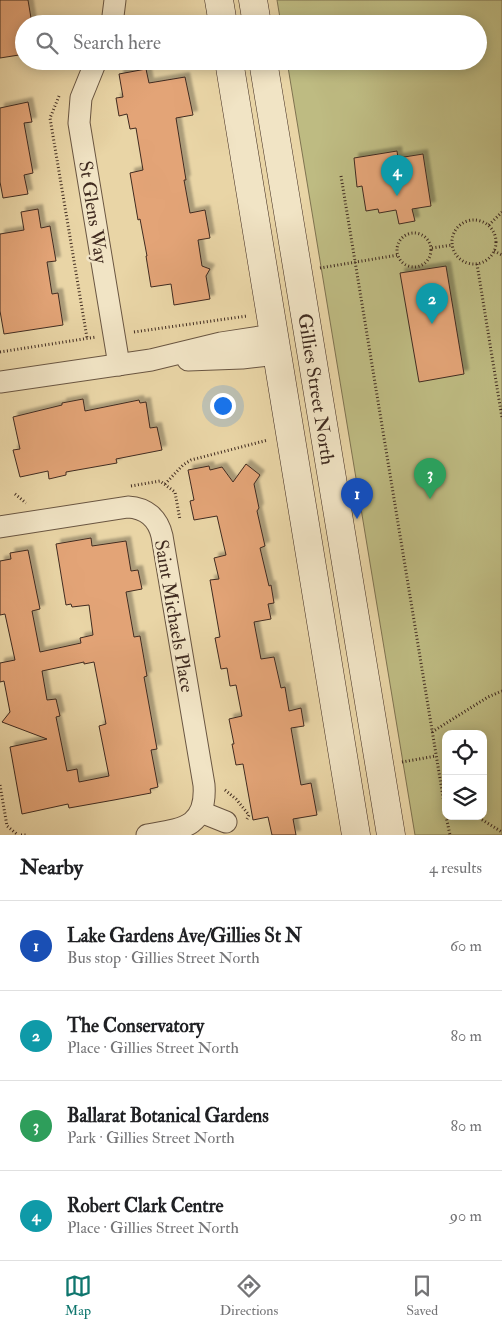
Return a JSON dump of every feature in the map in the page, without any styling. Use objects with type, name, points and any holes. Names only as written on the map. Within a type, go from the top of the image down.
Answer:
[{"type":"main road","points":[[219,0],[222,15]]},
{"type":"main road","points":[[253,0],[256,15]]},
{"type":"main road","name":"Gillies Street North","points":[[230,70],[356,835]]},
{"type":"main road","name":"Gillies Street North","points":[[264,70],[392,835]]},
{"type":"main road","points":[[275,345],[309,340]]},
{"type":"street","points":[[113,15],[114,0]]},
{"type":"street","name":"St Glens Way","points":[[92,70],[81,98],[79,123],[118,365]]},
{"type":"street","points":[[0,382],[151,360],[242,358],[275,345]]},
{"type":"street","name":"Saint Michaels Place","points":[[0,523],[0,527],[128,507],[145,510],[156,521],[162,536],[204,785],[205,796],[201,812]]},
{"type":"street","points":[[147,835],[182,829],[192,824],[201,812],[226,822]]},
{"type":"path","points":[[61,94],[50,118],[87,338]]},
{"type":"path","points":[[342,176],[442,795]]},
{"type":"path","points":[[489,226],[502,212]]},
{"type":"path","points":[[477,220],[489,226],[496,238],[494,251],[490,258],[477,264],[466,263],[460,260],[456,256],[452,245],[454,232],[464,222],[477,220]]},
{"type":"path","points":[[411,233],[417,233],[427,238],[432,248],[426,264],[415,268],[404,264],[398,255],[398,244],[406,235],[411,233]]},
{"type":"path","points":[[432,248],[452,245]]},
{"type":"path","points":[[494,251],[502,255]]},
{"type":"path","points":[[317,269],[398,255]]},
{"type":"path","points":[[477,264],[502,418]]},
{"type":"path","points":[[0,352],[247,316]]},
{"type":"path","points":[[165,484],[183,465],[191,460],[268,440]]},
{"type":"path","points":[[432,732],[488,697],[502,691]]},
{"type":"path","points":[[398,762],[436,756]]},
{"type":"path","points":[[0,785],[7,826],[19,835],[28,835]]},
{"type":"path","points":[[447,820],[450,835]]},
{"type":"path","points":[[482,820],[502,832]]},
{"type":"shaded area","points":[[277,0],[502,0],[502,835],[415,835],[288,70],[487,70],[487,15],[280,15]]},
{"type":"building","points":[[0,0],[28,0],[30,15],[15,15],[15,56],[0,58]]},
{"type":"building","points":[[146,70],[149,83],[185,77],[193,115],[176,118],[190,213],[205,210],[210,238],[198,240],[202,266],[210,269],[206,276],[210,299],[174,305],[171,284],[151,287],[147,256],[140,219],[138,220],[130,173],[143,170],[136,128],[130,129],[127,114],[119,116],[116,98],[123,97],[119,74]]},
{"type":"building","points":[[28,102],[32,122],[24,123],[33,173],[24,175],[28,194],[3,198],[0,182],[0,108]]},
{"type":"building","points":[[397,151],[398,158],[423,154],[431,206],[412,209],[415,221],[399,224],[396,210],[379,213],[378,209],[366,211],[362,186],[357,187],[354,158]]},
{"type":"building","points":[[38,209],[41,228],[50,226],[56,261],[47,262],[52,294],[58,293],[63,325],[4,334],[0,311],[0,234],[24,230],[21,212]]},
{"type":"building","points":[[446,266],[464,374],[419,382],[400,273]]},
{"type":"building","points":[[83,399],[85,411],[139,400],[140,403],[146,402],[150,428],[157,427],[162,450],[116,459],[117,463],[66,472],[66,475],[49,479],[48,471],[20,477],[13,450],[20,449],[13,417]]},
{"type":"building","points":[[246,464],[260,475],[254,484],[259,508],[257,511],[265,546],[260,548],[269,586],[271,585],[274,603],[268,604],[271,619],[254,622],[261,659],[274,657],[281,688],[285,687],[289,711],[301,708],[304,726],[291,728],[301,785],[311,783],[317,815],[293,819],[296,835],[272,835],[268,817],[253,820],[243,764],[236,765],[232,744],[234,744],[229,719],[242,716],[236,685],[230,686],[227,668],[221,669],[215,638],[220,637],[210,580],[219,579],[214,558],[226,555],[217,516],[194,520],[190,501],[194,500],[188,470],[209,466],[210,470],[222,467],[233,482]]},
{"type":"building","points":[[91,538],[92,546],[126,541],[131,571],[138,570],[142,589],[126,592],[134,637],[140,636],[147,676],[144,677],[157,749],[151,750],[158,787],[150,789],[151,793],[69,808],[68,804],[22,814],[10,747],[47,739],[2,722],[10,712],[4,681],[0,682],[0,663],[15,660],[5,614],[0,615],[0,561],[11,559],[10,553],[28,550],[40,609],[32,611],[40,652],[81,643],[80,638],[93,635],[89,605],[72,607],[71,604],[66,605],[56,544]],"holes":[[[84,662],[84,664],[94,662],[106,724],[99,726],[109,776],[79,782],[77,769],[67,771],[56,717],[60,716],[56,699],[47,700],[42,671]]]},
{"type":"place","name":"Robert Clark Centre","points":[[397,196]]},
{"type":"place","name":"The Conservatory","points":[[432,324]]},
{"type":"place","name":"Ballarat Botanical Gardens","points":[[430,499]]},
{"type":"place","name":"Lake Gardens Ave/Gillies St N","points":[[357,519]]}]
